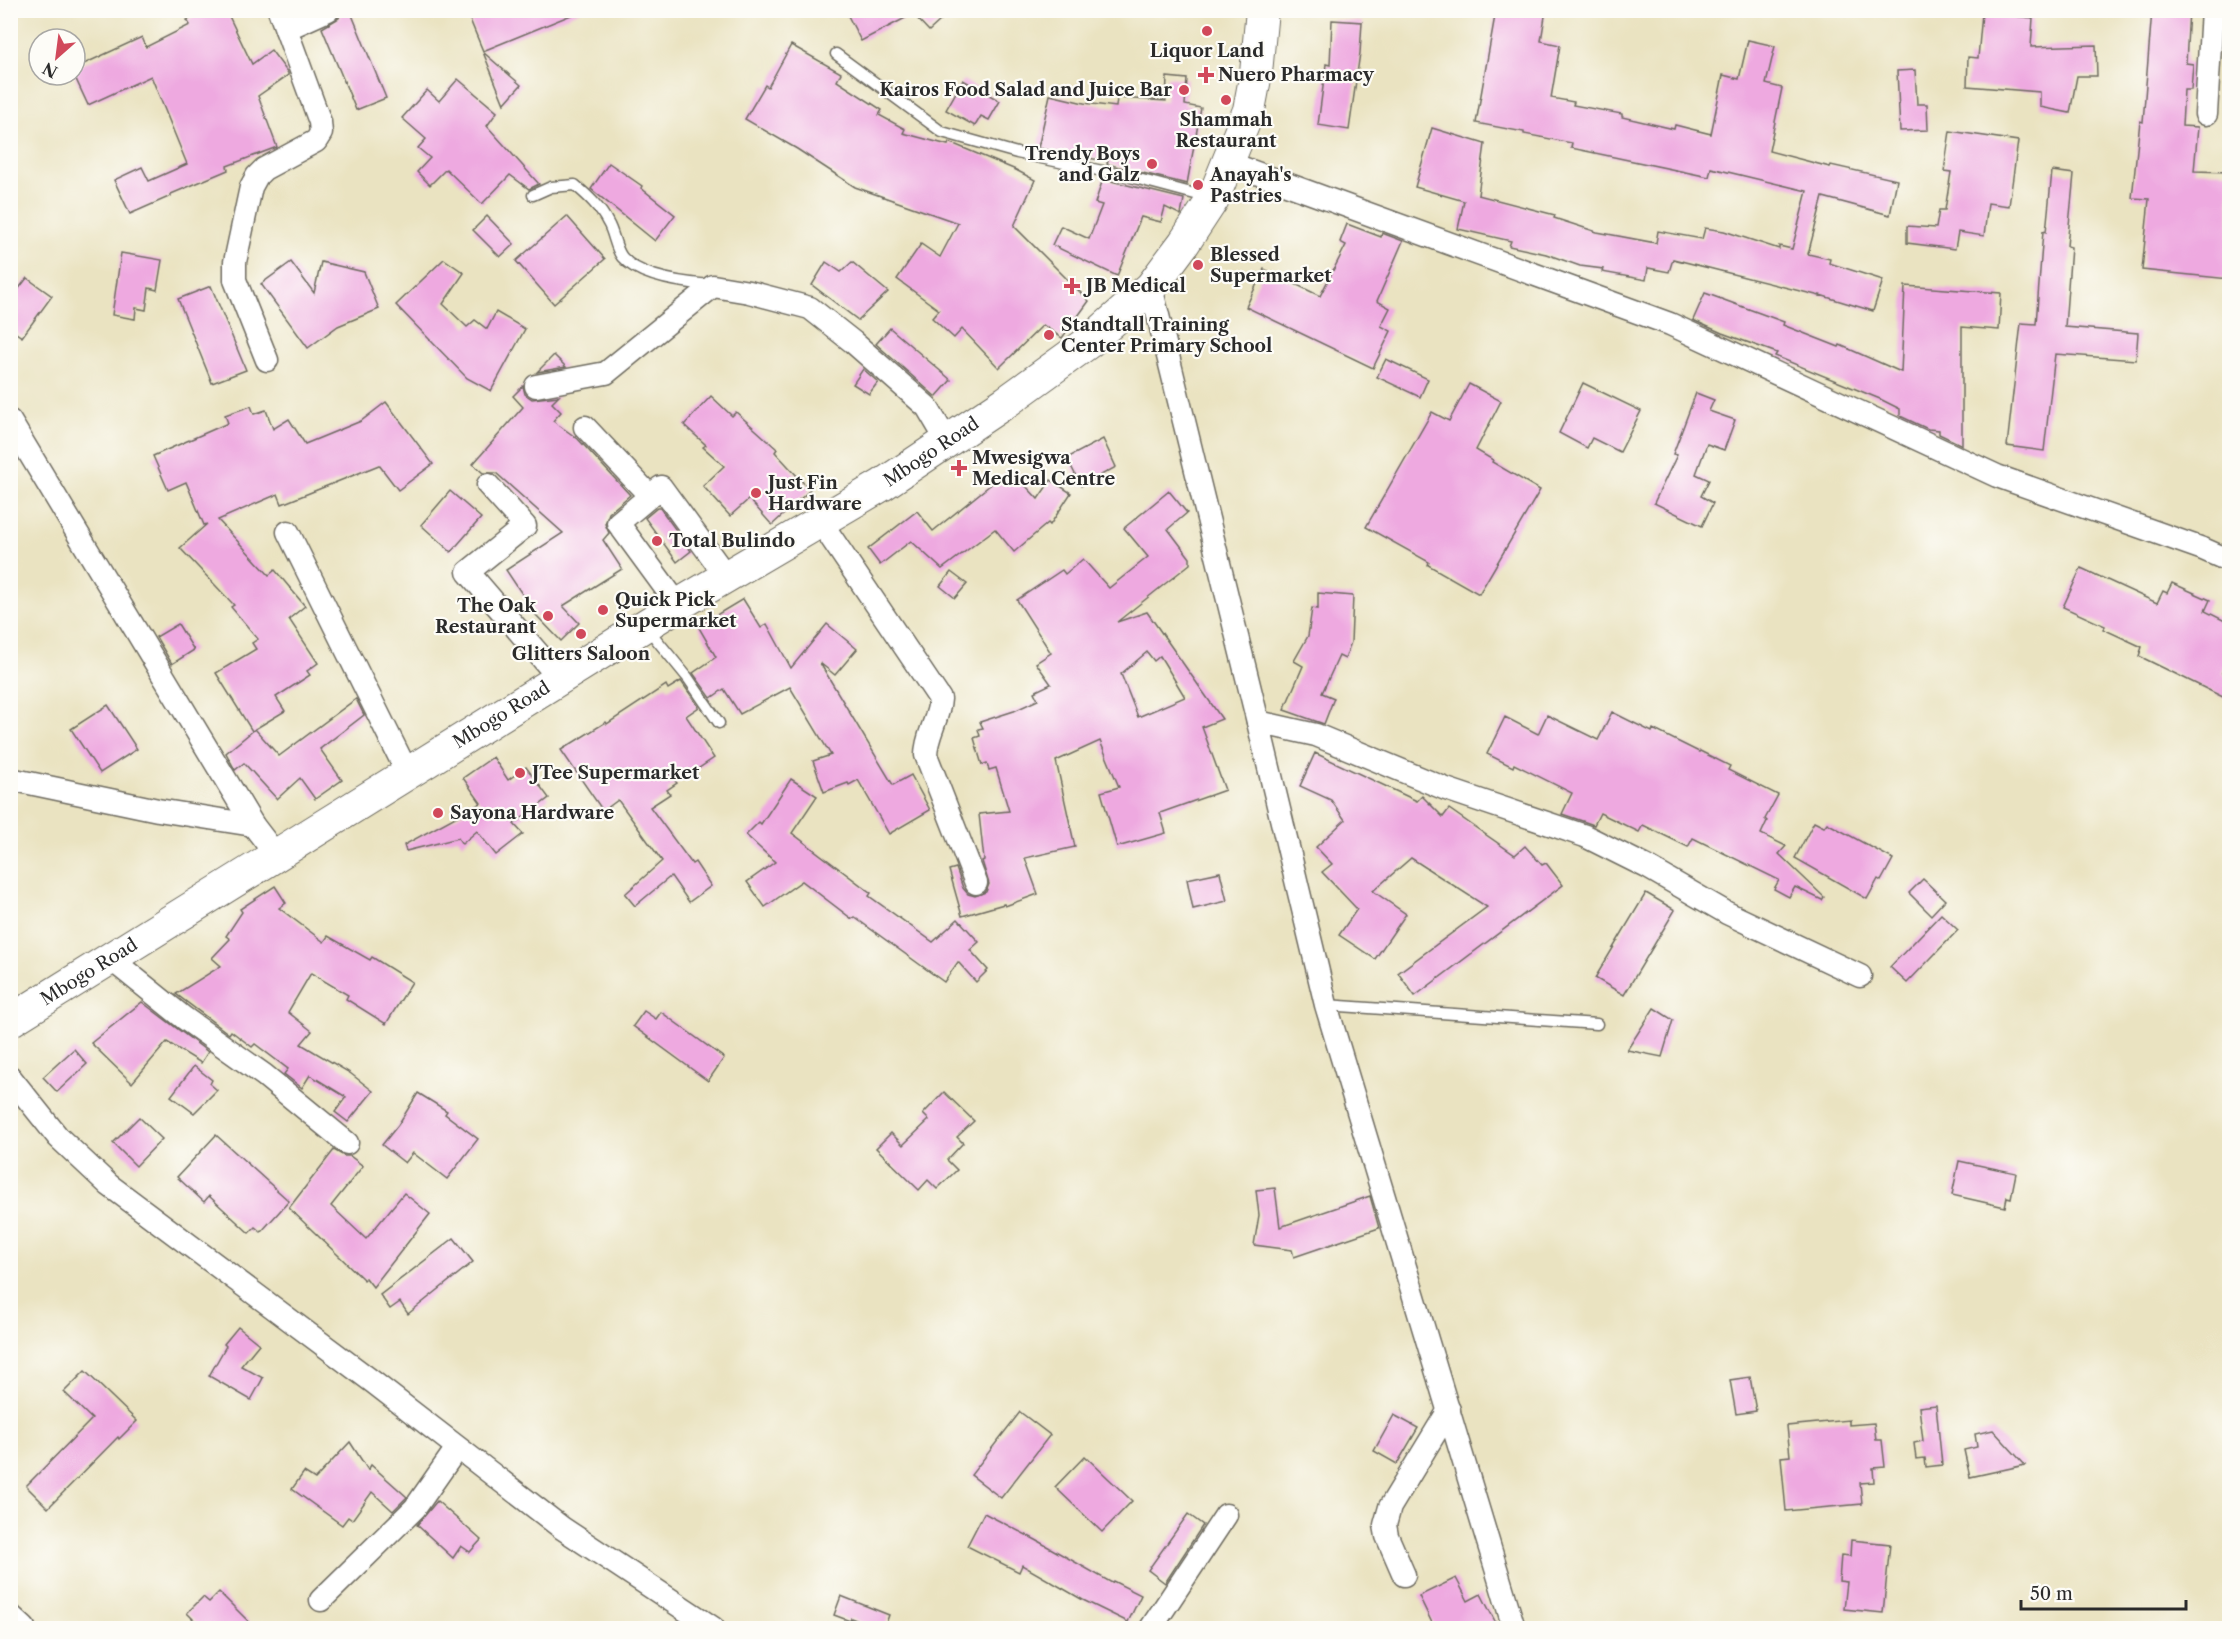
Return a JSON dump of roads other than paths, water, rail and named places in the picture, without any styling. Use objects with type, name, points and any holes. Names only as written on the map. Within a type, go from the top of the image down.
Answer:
[{"type":"main road","name":"Mbogo Road","points":[[10,1021],[678,605],[882,484],[1006,402],[1089,342],[1151,287],[1185,243],[1214,199],[1249,110],[1256,73],[1262,10]]},
{"type":"street","points":[[267,360],[235,280],[235,262],[251,187],[257,176],[264,169],[316,141],[321,133],[320,123],[282,20],[328,10]]},
{"type":"street","points":[[2206,114],[2212,10]]},
{"type":"street","points":[[1229,163],[1670,324],[1997,476],[2203,549],[2229,561]]},
{"type":"street","points":[[536,386],[606,373],[713,286],[749,292],[810,308],[854,342],[927,407],[947,441]]},
{"type":"street","points":[[1151,287],[1326,1005],[1514,1629]]},
{"type":"street","points":[[10,420],[253,825],[276,855]]},
{"type":"street","points":[[585,427],[650,496]]},
{"type":"street","points":[[488,485],[525,526],[468,572],[560,679]]},
{"type":"street","points":[[678,605],[618,523],[661,487],[726,576]]},
{"type":"street","points":[[820,521],[940,699],[926,745],[926,756],[976,883]]},
{"type":"street","points":[[288,532],[408,774]]},
{"type":"street","points":[[1258,722],[1316,735],[1446,789],[1585,836],[1647,867],[1727,913],[1860,976]]},
{"type":"street","points":[[10,779],[158,810],[253,825]]},
{"type":"street","points":[[111,959],[184,1018],[264,1075],[347,1143]]},
{"type":"street","points":[[10,1077],[58,1137],[109,1185],[562,1528],[712,1629]]},
{"type":"street","points":[[1404,1575],[1387,1536],[1385,1525],[1390,1507],[1449,1410]]},
{"type":"street","points":[[321,1600],[415,1508],[458,1448]]},
{"type":"street","points":[[1151,1629],[1226,1515]]},
{"type":"street","points":[[10,1615],[24,1629]]},
{"type":"lane","points":[[836,54],[942,132],[1017,153],[1121,175],[1214,199]]},
{"type":"lane","points":[[533,195],[551,187],[574,185],[595,203],[609,224],[622,257],[643,271],[682,283],[713,286]]},
{"type":"lane","points":[[648,624],[656,639],[688,678],[719,723]]},
{"type":"lane","points":[[1326,1005],[1597,1024]]},
{"type":"place","name":"Liquor Land","points":[[1207,31]]},
{"type":"place","name":"Nuero Pharmacy","points":[[1206,75]]},
{"type":"place","name":"Kairos Food Salad and Juice Bar","points":[[1184,90]]},
{"type":"place","name":"Shammah Restaurant","points":[[1226,100]]},
{"type":"place","name":"Trendy Boys and Galz","points":[[1152,164]]},
{"type":"place","name":"Anayah's Pastries","points":[[1198,185]]},
{"type":"place","name":"Blessed Supermarket","points":[[1198,265]]},
{"type":"place","name":"JB Medical","points":[[1072,286]]},
{"type":"place","name":"Standtall Training Center Primary School","points":[[1049,335]]},
{"type":"place","name":"Mwesigwa Medical Centre","points":[[959,468]]},
{"type":"place","name":"Just Fin Hardware","points":[[756,493]]},
{"type":"place","name":"Total Bulindo","points":[[657,541]]},
{"type":"place","name":"Quick Pick Supermarket","points":[[603,610]]},
{"type":"place","name":"The Oak Restaurant","points":[[548,616]]},
{"type":"place","name":"Glitters Saloon","points":[[581,634]]},
{"type":"place","name":"JTee Supermarket","points":[[520,773]]},
{"type":"place","name":"Sayona Hardware","points":[[438,813]]}]
